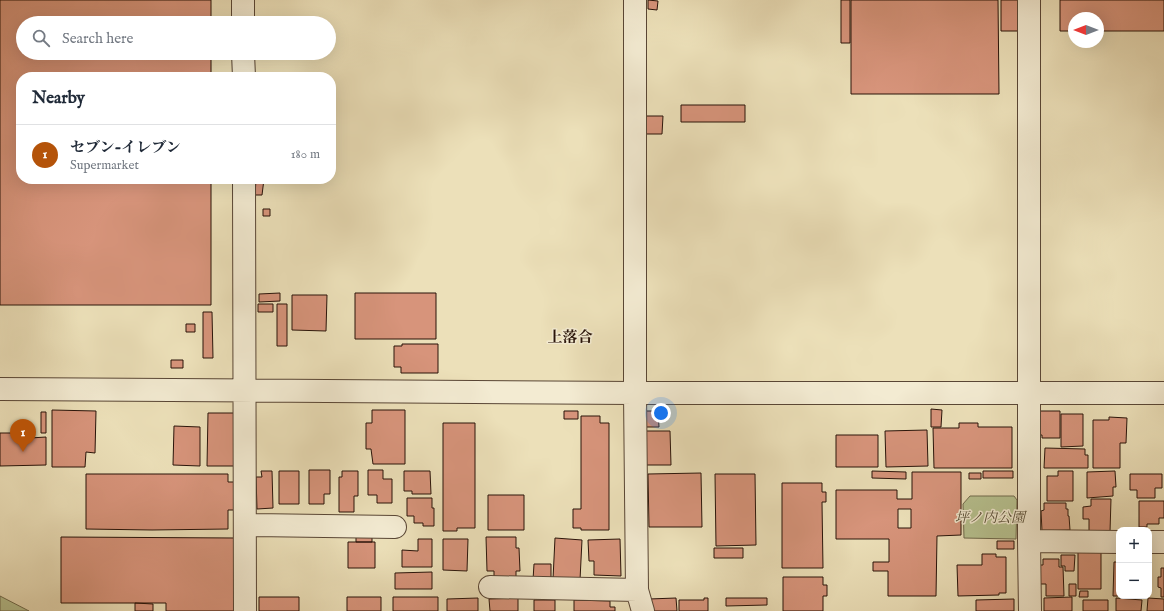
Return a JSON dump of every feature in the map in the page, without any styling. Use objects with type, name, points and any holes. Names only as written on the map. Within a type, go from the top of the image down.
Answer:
[{"type":"street","points":[[243,0],[243,16]]},
{"type":"street","points":[[635,0],[635,393],[637,590],[643,611]]},
{"type":"street","points":[[1029,0],[1030,611]]},
{"type":"street","points":[[244,60],[244,72]]},
{"type":"street","points":[[244,184],[245,611]]},
{"type":"street","points":[[0,389],[635,393],[1164,393]]},
{"type":"street","points":[[245,525],[395,527]]},
{"type":"street","points":[[1029,541],[1116,542]]},
{"type":"street","points":[[1152,542],[1164,542]]},
{"type":"street","points":[[490,587],[637,590]]},
{"type":"green space","name":"坪ノ内公園","points":[[970,496],[1014,496],[1017,500],[1016,539],[964,538],[963,504]]},
{"type":"green space","points":[[0,596],[29,611],[0,611]]},
{"type":"building","points":[[0,0],[211,0],[211,16],[16,16],[16,60],[211,60],[211,72],[16,72],[16,184],[211,184],[211,305],[0,305]]},
{"type":"building","points":[[648,0],[658,1],[657,10],[648,9]]},
{"type":"building","points":[[841,0],[850,0],[850,43],[841,43]]},
{"type":"building","points":[[851,0],[998,0],[999,94],[851,94]]},
{"type":"building","points":[[1001,0],[1019,0],[1019,31],[1001,31]]},
{"type":"building","points":[[1060,0],[1164,0],[1164,31],[1104,31],[1104,12],[1068,12],[1068,31],[1060,31]]},
{"type":"building","points":[[681,105],[745,105],[745,122],[681,122]]},
{"type":"building","points":[[646,116],[663,116],[662,134],[646,134]]},
{"type":"building","points":[[256,184],[263,184],[262,195],[255,195]]},
{"type":"building","points":[[263,209],[270,209],[270,216],[263,216]]},
{"type":"building","points":[[280,293],[280,301],[259,302],[259,294]]},
{"type":"building","points":[[355,293],[436,293],[436,339],[355,339]]},
{"type":"building","points":[[292,295],[327,295],[326,331],[292,330]]},
{"type":"building","points":[[258,304],[273,304],[273,312],[258,312]]},
{"type":"building","points":[[277,304],[287,304],[287,346],[277,346]]},
{"type":"building","points":[[203,312],[212,312],[213,358],[203,358]]},
{"type":"building","points":[[186,324],[195,324],[195,332],[186,332]]},
{"type":"building","points":[[402,344],[438,344],[438,373],[401,373],[401,367],[394,367],[394,346],[402,346]]},
{"type":"building","points":[[171,360],[183,360],[183,368],[171,368]]},
{"type":"building","points":[[931,409],[942,410],[941,427],[931,427]]},
{"type":"building","points":[[52,410],[96,411],[95,453],[86,452],[85,467],[52,467]]},
{"type":"building","points":[[372,410],[405,410],[405,464],[373,464],[371,449],[366,449],[366,423],[372,423]]},
{"type":"building","points":[[564,411],[578,411],[578,419],[564,419]]},
{"type":"building","points":[[645,411],[658,411],[659,427],[646,427]]},
{"type":"building","points":[[1038,411],[1060,411],[1060,438],[1042,438],[1042,435],[1038,435]]},
{"type":"building","points":[[41,412],[46,412],[46,433],[41,433]]},
{"type":"building","points":[[208,413],[234,413],[234,466],[207,466]]},
{"type":"building","points":[[1061,414],[1083,414],[1083,446],[1061,447]]},
{"type":"building","points":[[581,416],[600,416],[600,423],[609,423],[609,530],[581,530],[581,528],[573,528],[573,509],[581,509]]},
{"type":"building","points":[[1109,417],[1127,418],[1126,443],[1120,443],[1120,468],[1093,468],[1093,420],[1109,420]]},
{"type":"building","points":[[443,423],[475,423],[475,528],[457,528],[457,531],[443,531]]},
{"type":"building","points":[[959,423],[978,423],[978,427],[1012,427],[1012,468],[934,468],[933,428],[959,428]]},
{"type":"building","points":[[174,426],[200,427],[200,466],[173,465]]},
{"type":"building","points":[[927,430],[928,466],[886,467],[885,431]]},
{"type":"building","points":[[645,431],[670,431],[671,465],[646,465]]},
{"type":"building","points":[[0,433],[30,433],[30,438],[46,437],[46,465],[0,466]]},
{"type":"building","points":[[836,435],[878,435],[878,467],[836,467]]},
{"type":"building","points":[[1045,448],[1085,449],[1085,455],[1088,455],[1088,468],[1044,468]]},
{"type":"building","points":[[309,470],[330,470],[330,494],[324,494],[324,504],[309,504]]},
{"type":"building","points":[[368,470],[383,470],[383,479],[392,479],[392,503],[377,503],[377,495],[368,495]]},
{"type":"building","points":[[261,471],[272,471],[273,508],[257,509],[256,477],[262,477]]},
{"type":"building","points":[[279,471],[299,471],[299,504],[279,504]]},
{"type":"building","points":[[342,471],[358,471],[358,496],[354,496],[354,512],[339,512],[339,477],[342,477]]},
{"type":"building","points":[[404,471],[430,471],[431,494],[412,494],[412,491],[404,491]]},
{"type":"building","points":[[872,471],[906,472],[906,479],[872,478]]},
{"type":"building","points":[[983,471],[1013,471],[1013,478],[983,478]]},
{"type":"building","points":[[1058,471],[1073,471],[1073,501],[1047,501],[1047,476],[1058,476]]},
{"type":"building","points":[[1115,471],[1116,487],[1113,487],[1113,496],[1087,498],[1087,472]]},
{"type":"building","points":[[912,472],[961,472],[961,535],[937,536],[936,596],[888,596],[888,571],[873,571],[873,562],[889,562],[889,539],[836,539],[836,490],[897,490],[897,499],[912,499]],"holes":[[[898,509],[911,509],[911,528],[898,528]]]},
{"type":"building","points":[[701,473],[702,527],[649,527],[648,474]]},
{"type":"building","points":[[969,473],[981,473],[981,479],[969,479]]},
{"type":"building","points":[[86,474],[228,474],[228,482],[235,482],[236,510],[228,510],[228,529],[86,529]]},
{"type":"building","points":[[715,474],[755,474],[756,545],[716,546]]},
{"type":"building","points":[[1130,474],[1162,474],[1162,488],[1155,488],[1155,498],[1137,498],[1137,490],[1130,490]]},
{"type":"building","points":[[782,483],[822,483],[822,492],[826,492],[826,502],[822,502],[823,568],[782,568]]},
{"type":"building","points":[[488,495],[524,495],[524,530],[488,530]]},
{"type":"building","points":[[407,498],[432,498],[432,508],[434,508],[434,526],[423,526],[423,523],[414,523],[414,516],[407,516]]},
{"type":"building","points":[[1091,499],[1111,499],[1110,532],[1089,532],[1089,519],[1083,519],[1083,507],[1091,506]]},
{"type":"building","points":[[1139,501],[1164,501],[1164,518],[1159,518],[1159,524],[1147,524],[1147,527],[1139,527]]},
{"type":"building","points":[[1044,503],[1066,503],[1070,530],[1042,531],[1041,511],[1044,510]]},
{"type":"building","points":[[356,535],[372,535],[372,542],[356,542]]},
{"type":"building","points":[[61,537],[235,538],[235,611],[166,611],[166,603],[61,603]]},
{"type":"building","points":[[486,537],[516,537],[516,548],[519,548],[520,571],[516,571],[516,580],[494,579],[494,571],[487,571]]},
{"type":"building","points":[[555,538],[582,540],[580,580],[553,579]]},
{"type":"building","points":[[418,539],[432,539],[432,567],[402,567],[402,550],[418,551]]},
{"type":"building","points":[[443,539],[468,539],[467,571],[443,570]]},
{"type":"building","points":[[620,539],[621,576],[594,575],[594,561],[589,561],[588,540]]},
{"type":"building","points":[[997,541],[1014,541],[1014,549],[997,549]]},
{"type":"building","points":[[348,542],[375,542],[375,568],[348,568]]},
{"type":"building","points":[[714,548],[743,548],[743,558],[714,558]]},
{"type":"building","points":[[1078,552],[1101,552],[1101,589],[1078,589]]},
{"type":"building","points":[[982,554],[996,554],[996,557],[1006,557],[1006,593],[999,593],[999,595],[958,596],[957,565],[982,565]]},
{"type":"building","points":[[1061,555],[1075,555],[1074,571],[1065,571],[1065,566],[1061,566]]},
{"type":"building","points":[[1043,559],[1059,559],[1059,567],[1063,567],[1064,596],[1046,596],[1046,584],[1040,584],[1040,565],[1043,565]]},
{"type":"building","points":[[1114,562],[1116,562],[1116,596],[1113,596]]},
{"type":"building","points":[[534,564],[551,564],[551,581],[533,580]]},
{"type":"building","points":[[1161,568],[1164,568],[1164,597],[1161,597],[1161,588],[1158,587],[1158,577],[1161,577]]},
{"type":"building","points":[[432,572],[432,589],[395,589],[395,573]]},
{"type":"building","points":[[783,577],[823,577],[823,585],[827,585],[827,596],[823,596],[823,611],[783,611]]},
{"type":"building","points":[[1069,584],[1076,584],[1076,596],[1069,596]]},
{"type":"building","points":[[1080,591],[1088,591],[1088,597],[1079,597]]},
{"type":"building","points":[[259,597],[299,597],[299,611],[259,611]]},
{"type":"building","points":[[347,597],[381,597],[381,611],[347,611]]},
{"type":"building","points":[[393,597],[438,597],[438,611],[393,611]]},
{"type":"building","points":[[1072,597],[1072,611],[1044,611],[1044,598]]},
{"type":"building","points":[[478,598],[478,611],[447,611],[447,599]]},
{"type":"building","points":[[518,598],[518,611],[490,611],[489,599]]},
{"type":"building","points":[[676,598],[677,611],[653,611],[649,599]]},
{"type":"building","points":[[704,598],[708,598],[708,611],[679,611],[679,600],[704,600]]},
{"type":"building","points":[[726,598],[767,598],[767,605],[726,606]]},
{"type":"building","points":[[1014,599],[1014,611],[976,611],[976,600]]},
{"type":"building","points":[[1116,599],[1142,600],[1141,611],[1116,611]]},
{"type":"building","points":[[1148,599],[1164,599],[1164,611],[1147,611]]},
{"type":"building","points":[[534,600],[555,600],[555,611],[534,611]]},
{"type":"building","points":[[574,600],[610,601],[610,607],[615,607],[615,611],[574,611]]},
{"type":"building","points":[[1083,600],[1108,600],[1108,611],[1083,611]]},
{"type":"building","points":[[135,603],[153,604],[153,611],[135,611]]},
{"type":"place","name":"セブン-イレブン","points":[[23,452]]},
{"type":"district","name":"上落合","points":[[570,337]]}]
